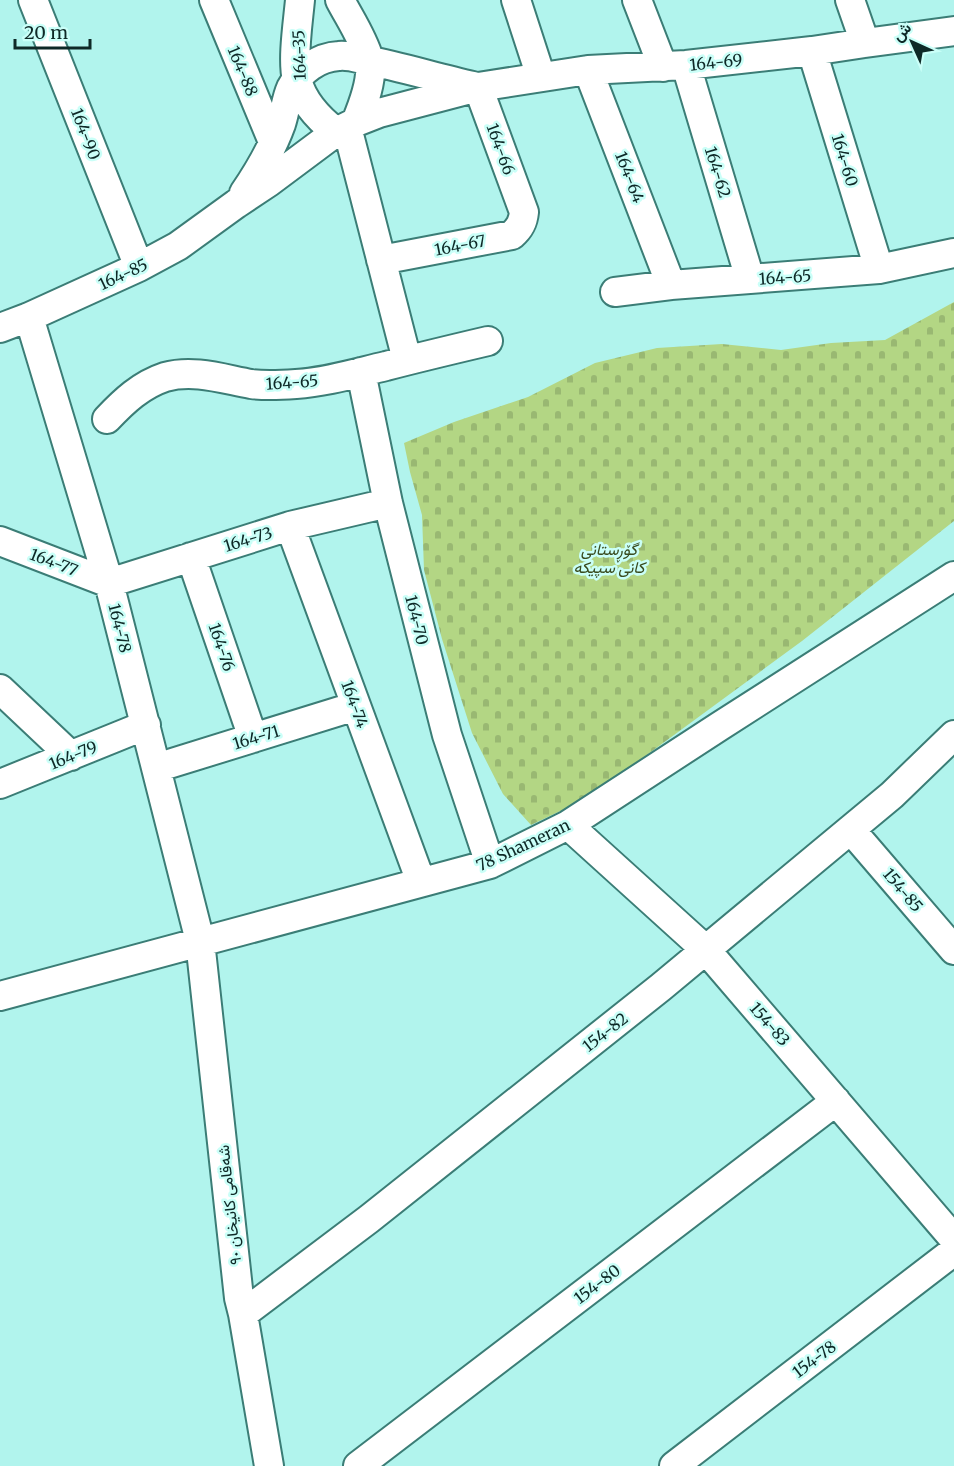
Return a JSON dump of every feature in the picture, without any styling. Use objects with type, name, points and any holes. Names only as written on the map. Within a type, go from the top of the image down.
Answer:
[{"type":"street","name":"164-90","points":[[33,0],[139,267]]},
{"type":"street","name":"164-88","points":[[214,0],[273,142]]},
{"type":"street","name":"164-35","points":[[300,0],[297,79],[302,92],[316,114],[346,127]]},
{"type":"street","points":[[340,0],[369,60],[363,105],[346,127],[407,360]]},
{"type":"street","points":[[516,0],[541,77]]},
{"type":"street","name":"164-62","points":[[637,0],[674,66],[750,279]]},
{"type":"street","points":[[850,0],[865,43]]},
{"type":"street","name":"164-69","points":[[346,127],[379,113],[478,87],[541,77],[588,70],[674,66],[812,51],[954,31]]},
{"type":"street","name":"164-60","points":[[812,51],[879,269]]},
{"type":"street","name":"164-69","points":[[297,79],[306,69],[327,58],[351,56],[478,87]]},
{"type":"street","name":"164-64","points":[[588,70],[671,285]]},
{"type":"street","name":"164-85","points":[[236,204],[265,160],[281,123],[290,91],[297,79]]},
{"type":"street","name":"164-66","points":[[478,87],[525,212]]},
{"type":"street","name":"164-85","points":[[10,328],[178,246],[346,127]]},
{"type":"street","name":"164-67","points":[[381,260],[512,235],[519,229],[525,212]]},
{"type":"street","name":"164-65","points":[[615,292],[671,285],[879,269],[954,253]]},
{"type":"street","name":"164-78","points":[[10,328],[109,583],[200,941]]},
{"type":"street","name":"164-65","points":[[107,419],[123,401],[137,391],[158,380],[178,374],[222,377],[267,386],[299,384],[361,372],[488,340]]},
{"type":"street","name":"164-70","points":[[361,372],[388,503],[447,735],[490,864]]},
{"type":"street","name":"164-73","points":[[109,583],[290,526],[388,503]]},
{"type":"street","name":"164-74","points":[[290,526],[421,882]]},
{"type":"street","name":"164-77","points":[[0,541],[109,583]]},
{"type":"street","name":"164-76","points":[[191,557],[253,738]]},
{"type":"street","name":"78 Shameran","points":[[2,989],[200,941],[490,864],[568,825],[954,576]]},
{"type":"street","points":[[0,689],[71,756]]},
{"type":"street","name":"164-71","points":[[156,768],[356,706]]},
{"type":"street","name":"164-79","points":[[0,784],[146,725]]},
{"type":"street","name":"154-82","points":[[243,1314],[369,1219],[706,950],[892,795],[954,735]]},
{"type":"street","name":"154-83","points":[[568,825],[706,950],[954,1239]]},
{"type":"street","name":"154-85","points":[[851,830],[954,950]]},
{"type":"street","name":"شەقامی کانیخان ٩٠","points":[[200,941],[239,1298],[269,1466]]},
{"type":"street","name":"154-80","points":[[358,1466],[836,1101]]},
{"type":"street","name":"154-78","points":[[674,1466],[954,1251]]},
{"type":"green space","name":"گۆڕستانی کانی سپیکە","points":[[954,302],[954,521],[802,641],[644,757],[573,805],[531,825],[503,794],[472,733],[442,639],[424,570],[422,515],[404,443],[454,422],[528,397],[595,363],[657,348],[722,344],[781,350],[831,343],[885,340]]}]
